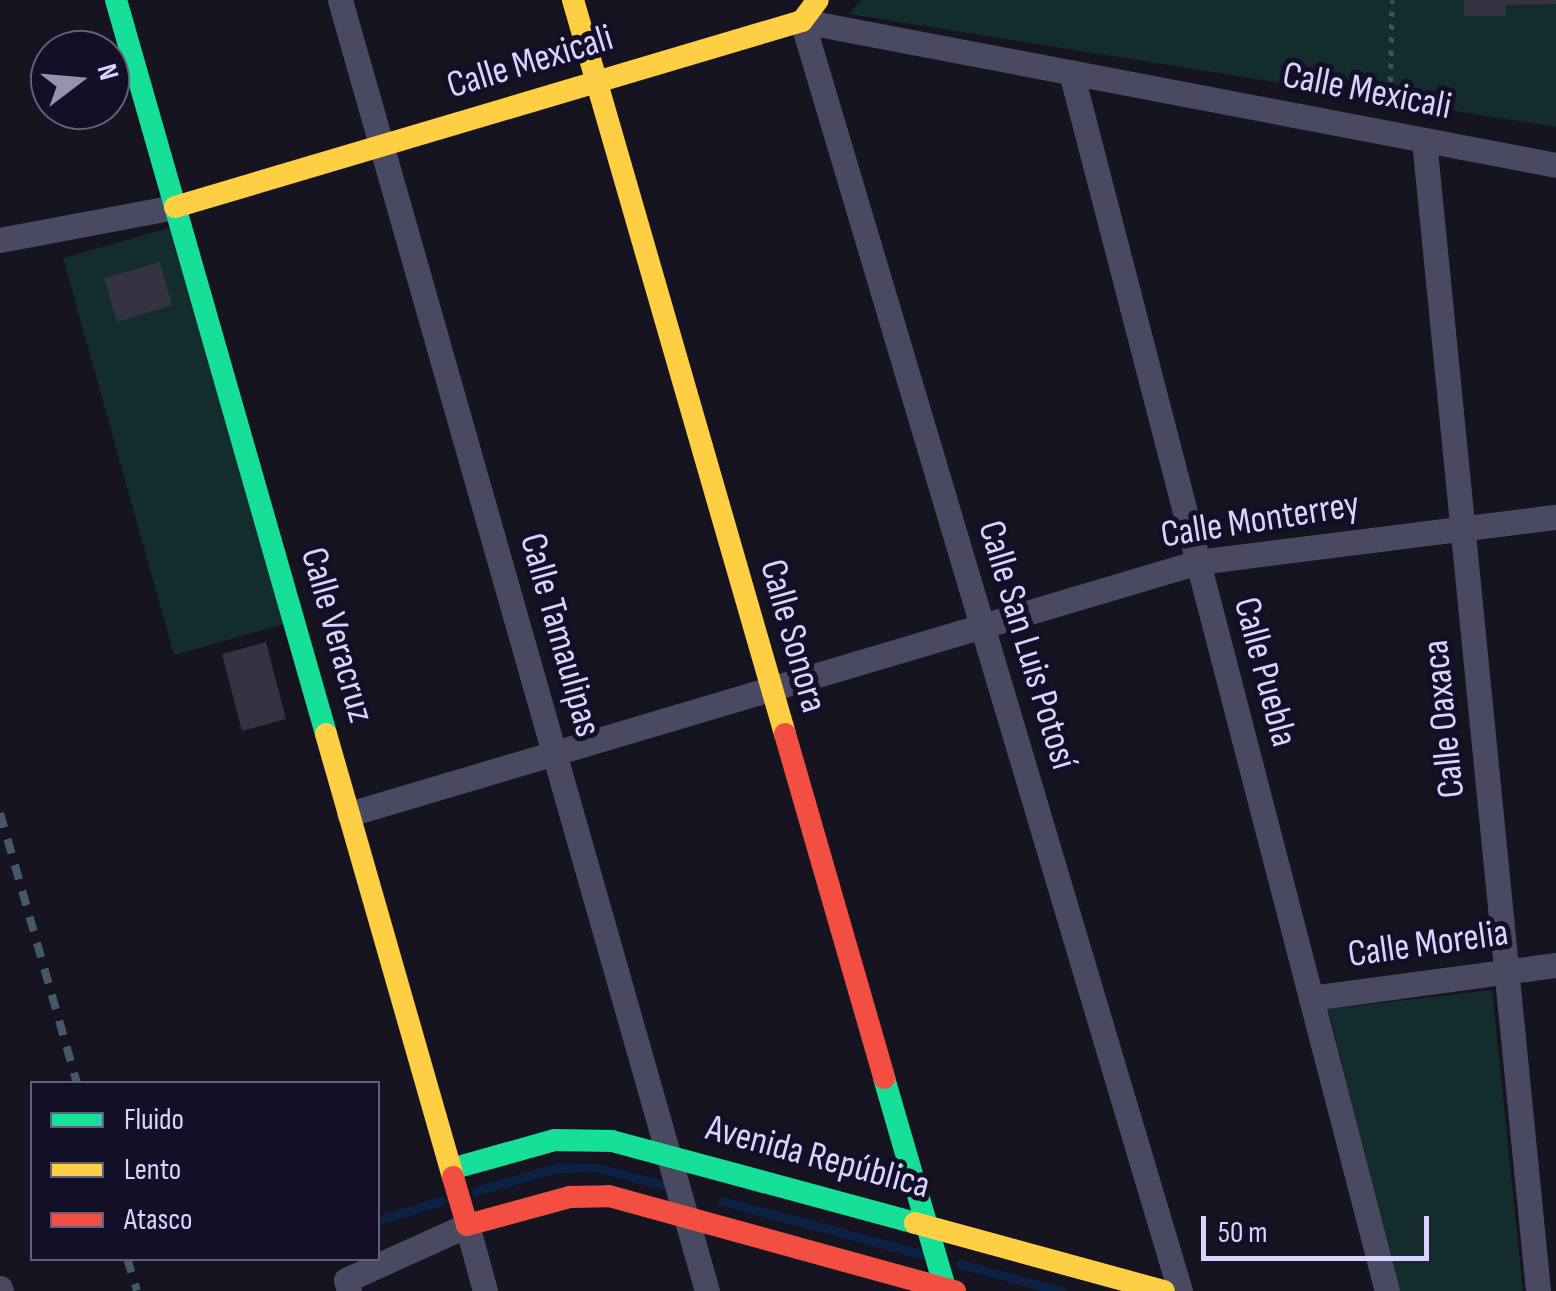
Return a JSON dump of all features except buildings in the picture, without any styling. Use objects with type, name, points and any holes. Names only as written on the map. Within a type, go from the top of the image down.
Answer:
[{"type":"street","name":"Calle Veracruz","points":[[116,0],[485,1291]]},
{"type":"street","name":"Calle Tamaulipas","points":[[340,0],[707,1291]]},
{"type":"street","name":"Calle Sonora","points":[[574,0],[927,1226],[949,1290]]},
{"type":"street","points":[[802,21],[818,0]]},
{"type":"street","name":"Calle Mexicali","points":[[0,240],[176,207],[802,21],[1556,166]]},
{"type":"street","name":"Calle San Luis Potosí","points":[[802,21],[1180,1291]]},
{"type":"street","name":"Calle Puebla","points":[[1071,72],[1387,1291]]},
{"type":"street","name":"Calle Oaxaca","points":[[1424,140],[1538,1291]]},
{"type":"street","name":"Calle Monterrey","points":[[349,814],[1198,562],[1556,517]]},
{"type":"street","name":"Calle Morelia","points":[[1311,998],[1556,965]]},
{"type":"street","name":"Avenida República","points":[[451,1169],[555,1140],[612,1141],[1164,1291]]},
{"type":"street","points":[[348,1285],[467,1225],[570,1196],[609,1196],[949,1290]]},
{"type":"path","points":[[1390,134],[1392,0]]},
{"type":"green space","points":[[861,0],[1556,0],[1556,127],[849,14]]},
{"type":"green space","points":[[172,227],[284,624],[174,655],[63,258]]},
{"type":"green space","points":[[1492,990],[1523,1291],[1398,1291],[1328,1009]]},
{"type":"waterway","points":[[476,1191],[556,1168],[595,1167],[670,1187]]},
{"type":"waterway","points":[[380,1219],[441,1201]]},
{"type":"waterway","points":[[722,1201],[921,1254]]},
{"type":"waterway","points":[[960,1264],[1061,1291]]},
{"type":"railway","points":[[0,813],[76,1081]]},
{"type":"railway","points":[[128,1261],[137,1291]]},
{"type":"traffic: fast","points":[[116,0],[326,734]]},
{"type":"traffic: fast","points":[[884,1078],[946,1291]]},
{"type":"traffic: fast","points":[[451,1169],[555,1140],[612,1141],[915,1223]]},
{"type":"traffic: slow","points":[[573,0],[785,734]]},
{"type":"traffic: slow","points":[[175,207],[802,21],[818,0]]},
{"type":"traffic: slow","points":[[326,734],[453,1177]]},
{"type":"traffic: slow","points":[[915,1223],[1164,1291]]},
{"type":"traffic: jam","points":[[785,734],[884,1078]]},
{"type":"traffic: jam","points":[[453,1177],[467,1225],[570,1197],[609,1196],[955,1291]]}]
